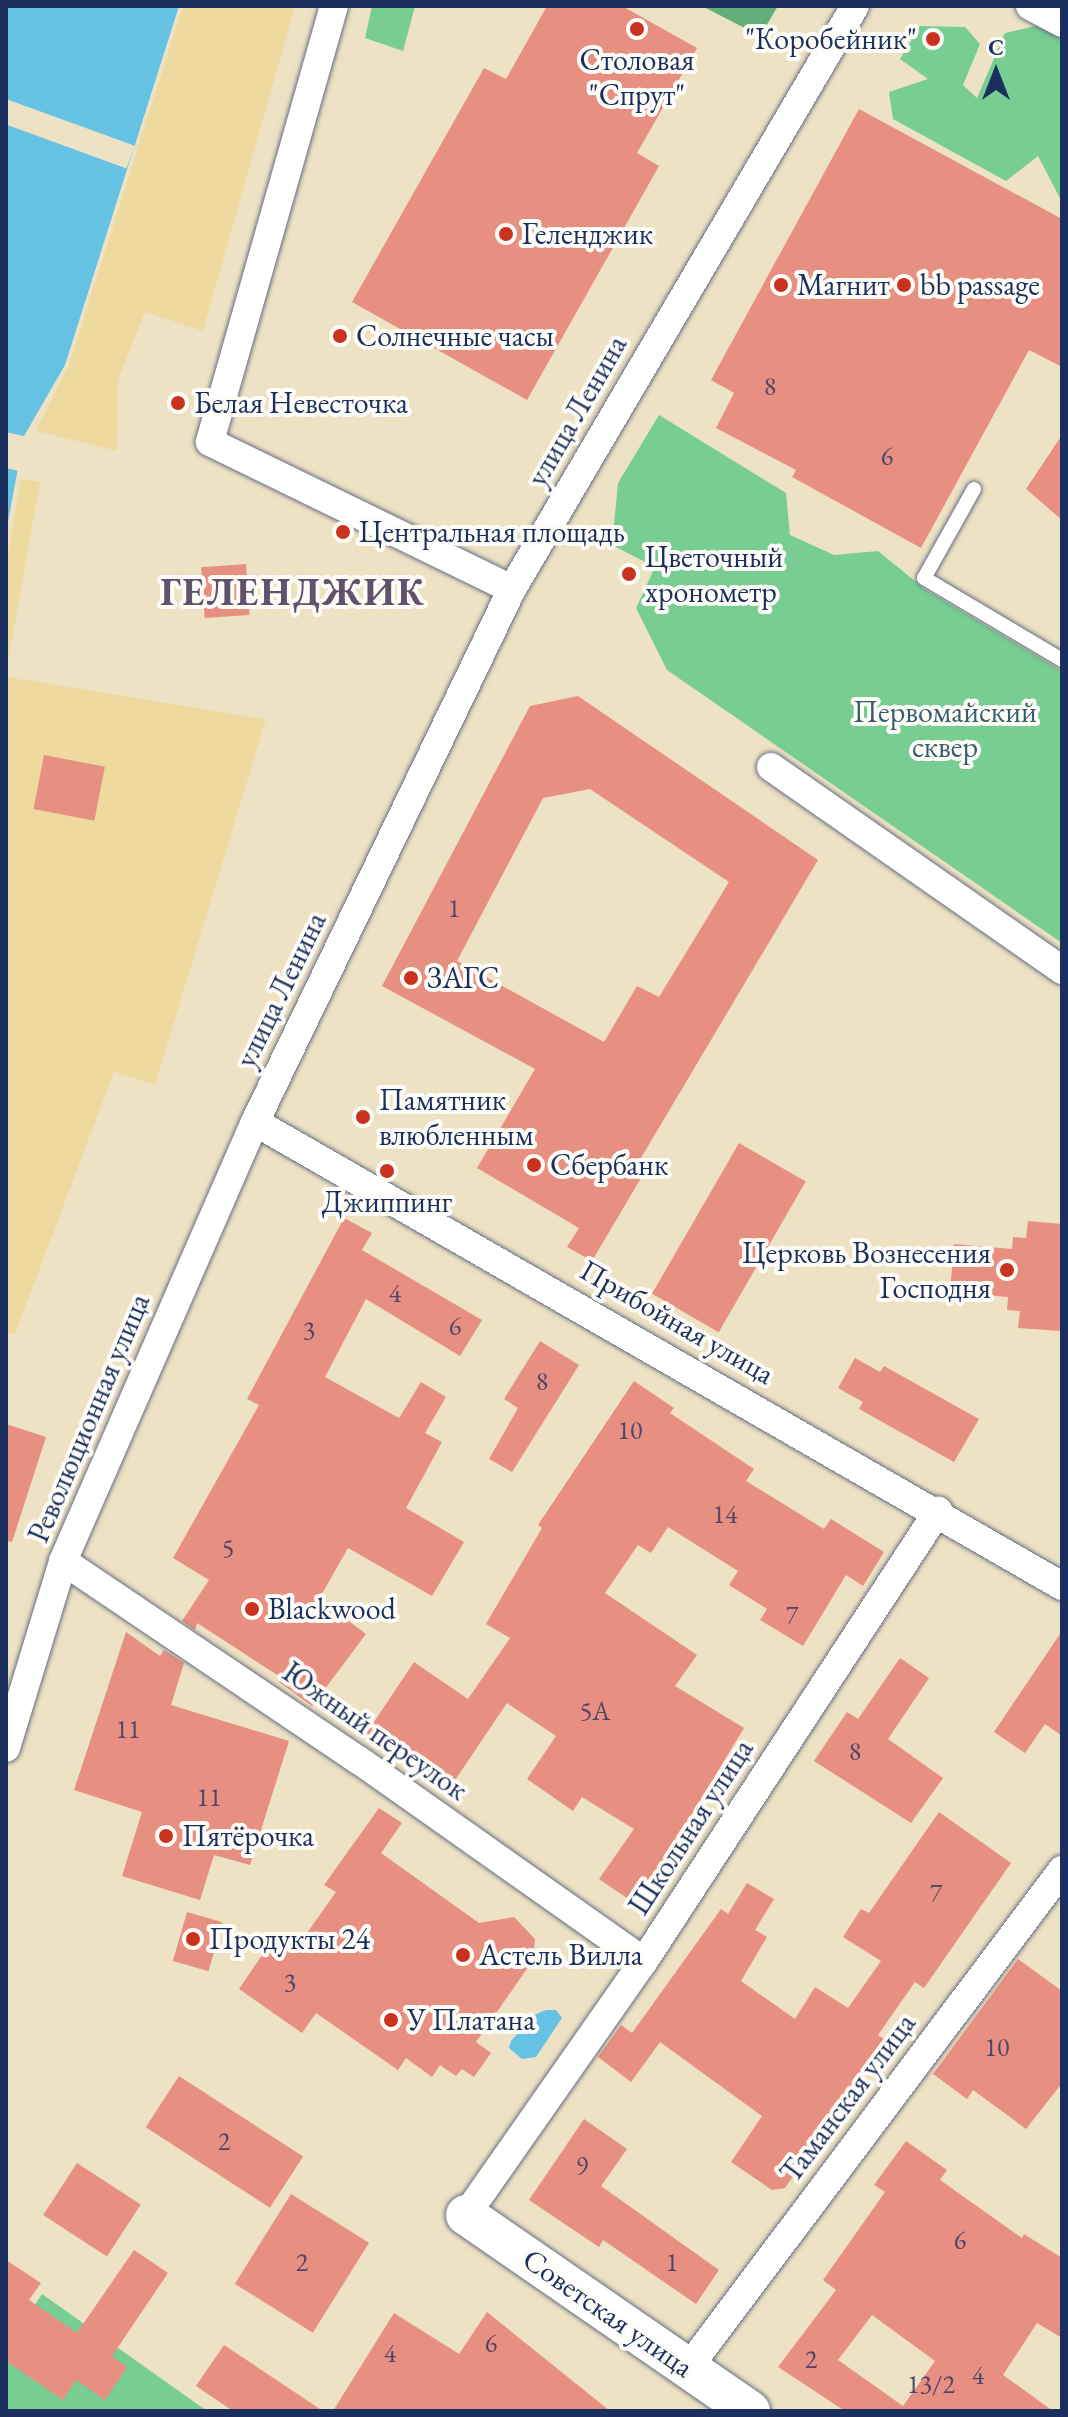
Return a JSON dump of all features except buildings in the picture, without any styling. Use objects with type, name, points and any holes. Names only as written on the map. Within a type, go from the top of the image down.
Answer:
[{"type":"street","points":[[334,6],[210,442],[512,589]]},
{"type":"street","name":"улица Ленина","points":[[255,1122],[512,589],[855,6]]},
{"type":"street","points":[[1030,6],[1062,23]]},
{"type":"street","points":[[771,767],[1062,970]]},
{"type":"street","name":"Прибойная улица","points":[[255,1122],[394,1198],[938,1511],[1062,1586]]},
{"type":"street","name":"Революционная улица","points":[[6,1748],[63,1561],[255,1122]]},
{"type":"street","name":"Школьная улица","points":[[466,2215],[644,1961],[938,1511]]},
{"type":"street","name":"Южный переулок","points":[[63,1561],[644,1961]]},
{"type":"street","name":"Таманская улица","points":[[688,2368],[1062,1870]]},
{"type":"street","name":"Советская улица","points":[[466,2215],[750,2411]]},
{"type":"lane","points":[[974,489],[924,578],[1062,660]]},
{"type":"green space","points":[[372,6],[415,6],[403,51],[365,38]]},
{"type":"green space","points":[[702,6],[778,6],[760,36]]},
{"type":"green space","points":[[920,26],[965,27],[980,44],[963,85],[977,98],[1005,33],[1035,26],[1062,32],[1062,202],[1038,156],[1006,181],[893,119],[889,92],[928,79],[900,59]]},
{"type":"green space","name":"Первомайский сквер","points":[[659,415],[786,493],[790,535],[834,555],[878,551],[926,590],[1062,671],[1062,943],[667,670],[636,608],[655,567],[612,545],[618,483]]},
{"type":"green space","points":[[42,2294],[207,2411],[6,2411],[6,2348]]},
{"type":"sand","points":[[183,6],[295,6],[203,331],[145,312],[118,380],[117,451],[36,431],[69,365]]},
{"type":"sand","points":[[21,479],[40,482],[6,673],[6,564]]},
{"type":"sand","points":[[6,677],[266,719],[155,1085],[114,1072],[15,1334],[6,1332]]},
{"type":"water","points":[[6,6],[179,6],[65,365],[24,436],[6,532]]},
{"type":"water","points":[[556,2010],[562,2018],[536,2057],[522,2059],[509,2048],[511,2041],[534,2015]]},
{"type":"pier","points":[[6,99],[135,146],[127,168],[6,125]]},
{"type":"pier","points":[[6,432],[28,437],[19,471],[6,468]]},
{"type":"place","name":"Столовая \"Спрут\"","points":[[637,29]]},
{"type":"place","name":"\"Коробейник\"","points":[[933,39]]},
{"type":"place","name":"Геленджик","points":[[506,234]]},
{"type":"place","name":"Магнит","points":[[781,285]]},
{"type":"place","name":"bb passage","points":[[904,285]]},
{"type":"place","name":"Солнечные часы","points":[[340,336]]},
{"type":"place","name":"Белая Невесточка","points":[[178,403]]},
{"type":"place","name":"Центральная площадь","points":[[343,532]]},
{"type":"place","name":"Цветочный хронометр","points":[[629,574]]},
{"type":"place","name":"ЗАГС","points":[[411,978]]},
{"type":"place","name":"Памятник влюбленным","points":[[363,1117]]},
{"type":"place","name":"Сбербанк","points":[[534,1165]]},
{"type":"place","name":"Джиппинг","points":[[387,1171]]},
{"type":"place","name":"Церковь Вознесения Господня","points":[[1007,1270]]},
{"type":"place","name":"Blackwood","points":[[252,1609]]},
{"type":"place","name":"Пятёрочка","points":[[166,1836]]},
{"type":"place","name":"Продукты 24","points":[[193,1939]]},
{"type":"place","name":"Астель Вилла","points":[[463,1955]]},
{"type":"place","name":"У Платана","points":[[391,2020]]},
{"type":"district","name":"ГЕЛЕНДЖИК","points":[[293,592]]}]
